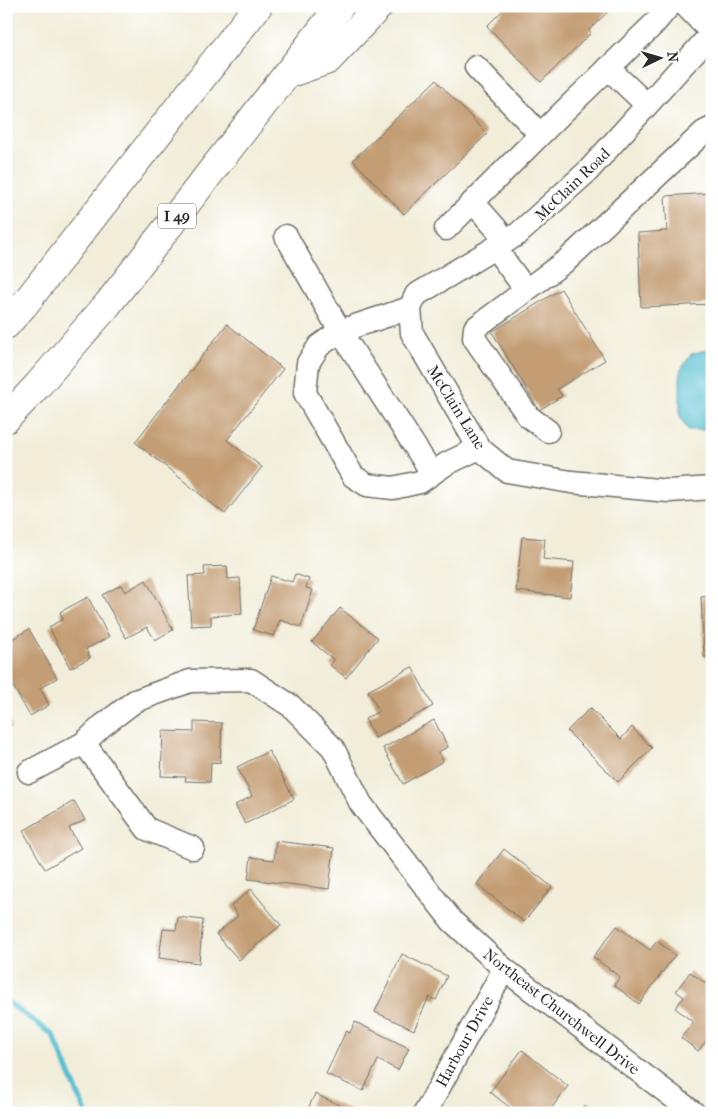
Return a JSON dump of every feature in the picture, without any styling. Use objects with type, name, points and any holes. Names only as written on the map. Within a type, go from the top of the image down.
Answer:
[{"type":"highway","points":[[6,325],[23,306],[258,6]]},
{"type":"highway","name":"I 49","points":[[6,419],[108,304],[340,6]]},
{"type":"highway","points":[[287,74],[328,60],[379,6]]},
{"type":"street","points":[[446,229],[540,134],[654,24],[669,6]]},
{"type":"street","points":[[686,6],[709,41]]},
{"type":"street","name":"McClain Road","points":[[479,448],[446,464],[420,482],[392,488],[366,485],[353,476],[304,393],[308,363],[319,346],[340,331],[413,301],[518,234],[588,171],[709,41]]},
{"type":"street","points":[[476,67],[540,134]]},
{"type":"street","points":[[608,68],[648,105]]},
{"type":"street","points":[[548,431],[528,416],[474,338],[475,328],[567,260],[704,132],[712,128]]},
{"type":"street","points":[[474,202],[501,244],[526,290]]},
{"type":"street","points":[[286,236],[340,331],[432,473]]},
{"type":"street","name":"McClain Lane","points":[[413,301],[412,333],[479,448],[507,471],[571,482],[669,491],[712,488]]},
{"type":"street","name":"Northeast Churchwell Drive","points":[[29,772],[84,743],[102,726],[135,701],[190,681],[251,680],[291,706],[333,748],[361,804],[452,921],[504,969],[694,1113]]},
{"type":"street","points":[[84,743],[147,830],[192,848]]},
{"type":"street","name":"Harbour Drive","points":[[425,1113],[504,969]]},
{"type":"water","points":[[712,348],[712,430],[688,430],[680,417],[680,371],[691,354]]},
{"type":"building","points":[[507,6],[614,6],[589,30],[591,33],[541,82],[487,26]]},
{"type":"building","points":[[436,80],[487,134],[404,214],[353,160]]},
{"type":"building","points":[[712,193],[712,304],[641,307],[638,233],[667,231],[665,196]]},
{"type":"building","points":[[561,289],[605,360],[557,389],[562,396],[539,410],[492,332]]},
{"type":"building","points":[[227,324],[283,369],[227,440],[262,467],[225,514],[135,442]]},
{"type":"building","points":[[522,537],[545,539],[543,559],[574,562],[570,597],[516,591]]},
{"type":"building","points":[[227,566],[228,579],[240,578],[242,614],[211,616],[211,625],[191,626],[188,576],[205,575],[204,567]]},
{"type":"building","points":[[295,574],[309,579],[306,588],[313,590],[301,627],[280,620],[274,636],[253,630],[271,576],[292,582]]},
{"type":"building","points":[[146,580],[173,630],[155,640],[147,627],[126,638],[102,595],[121,585],[125,592]]},
{"type":"building","points":[[712,596],[712,657],[704,657],[701,597]]},
{"type":"building","points":[[88,597],[109,637],[86,649],[90,658],[70,668],[49,627],[63,619],[60,612]]},
{"type":"building","points":[[340,608],[378,638],[346,678],[330,665],[334,660],[312,642]]},
{"type":"building","points":[[29,629],[57,678],[40,688],[49,705],[30,716],[6,674],[6,643]]},
{"type":"building","points":[[412,667],[433,706],[375,738],[365,719],[379,711],[368,691]]},
{"type":"building","points":[[590,708],[621,739],[632,727],[652,748],[618,782],[567,731]]},
{"type":"building","points":[[6,716],[12,725],[6,729]]},
{"type":"building","points":[[434,720],[448,747],[438,752],[443,761],[403,784],[383,748]]},
{"type":"building","points":[[194,722],[222,723],[220,763],[211,762],[210,782],[185,781],[186,777],[161,776],[163,731],[194,732]]},
{"type":"building","points":[[269,751],[294,799],[245,824],[235,805],[252,796],[237,767]]},
{"type":"building","points":[[74,801],[85,820],[69,828],[81,848],[45,869],[23,831]]},
{"type":"building","points":[[276,841],[334,848],[329,889],[248,879],[251,857],[274,860]]},
{"type":"building","points":[[504,849],[552,887],[524,922],[477,884]]},
{"type":"building","points":[[251,889],[281,925],[239,960],[216,934],[238,916],[231,906]]},
{"type":"building","points":[[178,917],[203,920],[199,963],[159,958],[163,929],[176,930]]},
{"type":"building","points":[[617,926],[650,950],[657,941],[675,955],[639,1004],[614,985],[620,977],[593,957]]},
{"type":"building","points":[[402,954],[447,976],[436,1000],[429,997],[414,1030],[375,1012]]},
{"type":"building","points":[[690,972],[712,988],[712,1034],[698,1051],[681,1038],[693,1022],[675,1008],[684,997],[676,991]]},
{"type":"building","points":[[355,1022],[409,1048],[398,1070],[378,1060],[363,1091],[326,1074],[346,1031],[350,1033]]},
{"type":"building","points":[[522,1050],[568,1086],[548,1113],[517,1113],[490,1092]]},
{"type":"building","points":[[315,1094],[357,1113],[306,1113]]},
{"type":"building","points":[[584,1105],[594,1113],[579,1113]]},
{"type":"waterway","points":[[6,1001],[53,1035],[86,1113]]}]
